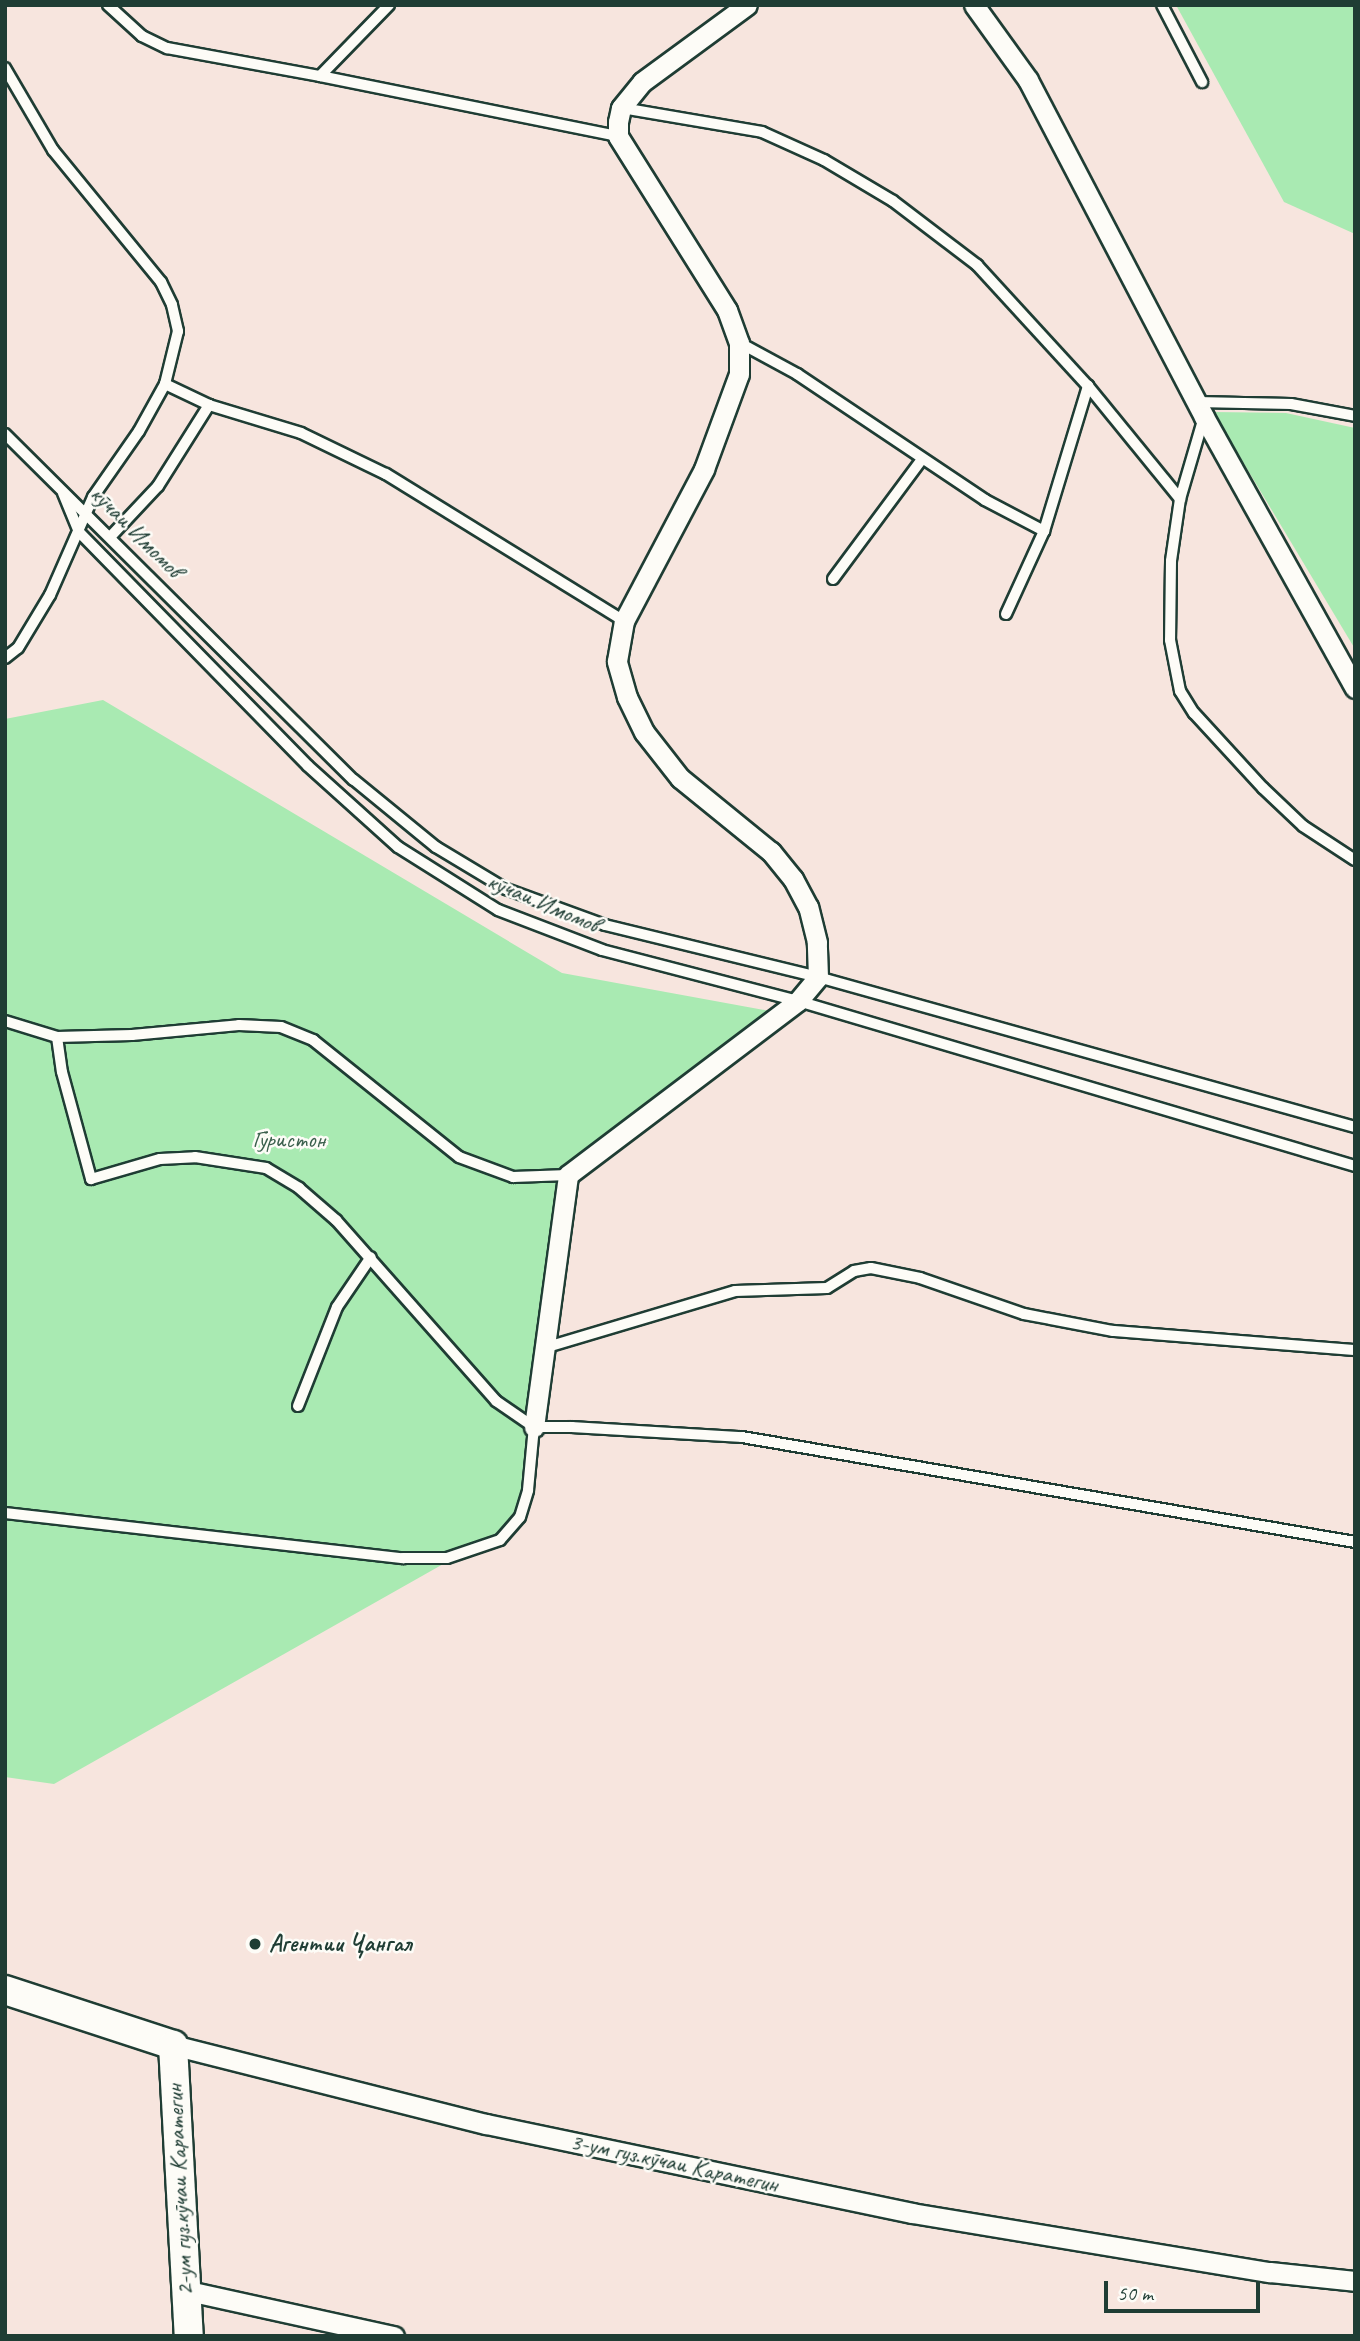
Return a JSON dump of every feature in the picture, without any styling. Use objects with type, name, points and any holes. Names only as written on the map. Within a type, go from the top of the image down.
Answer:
[{"type":"street","points":[[534,1427],[568,1175],[798,1001],[818,977],[817,942],[808,907],[793,879],[771,852],[680,778],[644,732],[627,696],[617,661],[624,621],[704,469],[729,410],[739,374],[739,343],[727,310],[618,136],[621,108],[664,64],[747,5]]},
{"type":"street","points":[[974,5],[1028,80],[1200,409],[1355,688]]},
{"type":"street","name":"3-ум гуз.кӯчаи Каратегин","points":[[5,1990],[173,2045],[486,2124],[912,2213],[1270,2272],[1355,2281]]},
{"type":"street","name":"2-ум гуз.кӯчаи Каратегин","points":[[173,2045],[184,2290],[189,2336]]},
{"type":"street","points":[[184,2290],[394,2336]]},
{"type":"lane","points":[[108,5],[142,36],[167,48],[618,136]]},
{"type":"lane","points":[[320,76],[388,5]]},
{"type":"lane","points":[[1162,5],[1202,82]]},
{"type":"lane","points":[[5,68],[53,150],[161,282],[172,305],[177,331],[165,384],[86,511],[50,595],[18,648],[5,658]]},
{"type":"lane","points":[[621,108],[762,132],[858,180],[936,231],[977,265],[1088,386],[1181,499]]},
{"type":"lane","points":[[739,343],[797,374],[922,459],[1044,531]]},
{"type":"lane","points":[[165,384],[209,405],[301,433],[386,474],[624,621]]},
{"type":"lane","points":[[1006,614],[1044,531],[1088,386]]},
{"type":"lane","points":[[1355,416],[1291,404],[1200,409],[1181,499],[1169,615],[1180,691],[1194,713],[1262,788],[1303,826],[1355,860]]},
{"type":"lane","points":[[112,535],[158,486],[209,405]]},
{"type":"lane","points":[[5,434],[62,489]]},
{"type":"lane","points":[[833,579],[922,459]]},
{"type":"lane","name":"кӯчаи Имомов","points":[[62,489],[112,535],[286,718],[383,805],[459,862],[556,909],[818,977],[1355,1127]]},
{"type":"lane","name":"кӯчаи Имомов","points":[[62,489],[79,532],[316,774],[398,848],[448,882],[551,933],[798,1001],[1355,1166]]},
{"type":"lane","points":[[5,1021],[57,1037],[250,1025],[281,1027],[313,1040],[459,1157],[513,1177],[568,1175]]},
{"type":"lane","points":[[57,1037],[62,1072],[91,1179],[171,1158],[230,1161],[266,1168],[299,1188],[371,1257],[496,1401],[534,1427],[742,1437],[1355,1542]]},
{"type":"lane","points":[[298,1406],[337,1307],[371,1257]]},
{"type":"lane","points":[[544,1348],[735,1291],[827,1289],[854,1271],[871,1268],[1024,1314],[1113,1331],[1355,1350]]},
{"type":"lane","points":[[5,1513],[403,1558],[447,1558],[500,1540],[520,1517],[528,1490],[534,1427]]},
{"type":"green space","points":[[1176,5],[1355,5],[1355,234],[1284,202]]},
{"type":"green space","points":[[1213,412],[1286,413],[1355,428],[1355,649]]},
{"type":"green space","name":"Гуристон","points":[[103,700],[562,973],[775,1012],[567,1187],[521,1520],[54,1784],[5,1777],[5,719]]},
{"type":"place","name":"Агентии Ҷангал","points":[[255,1944]]}]
